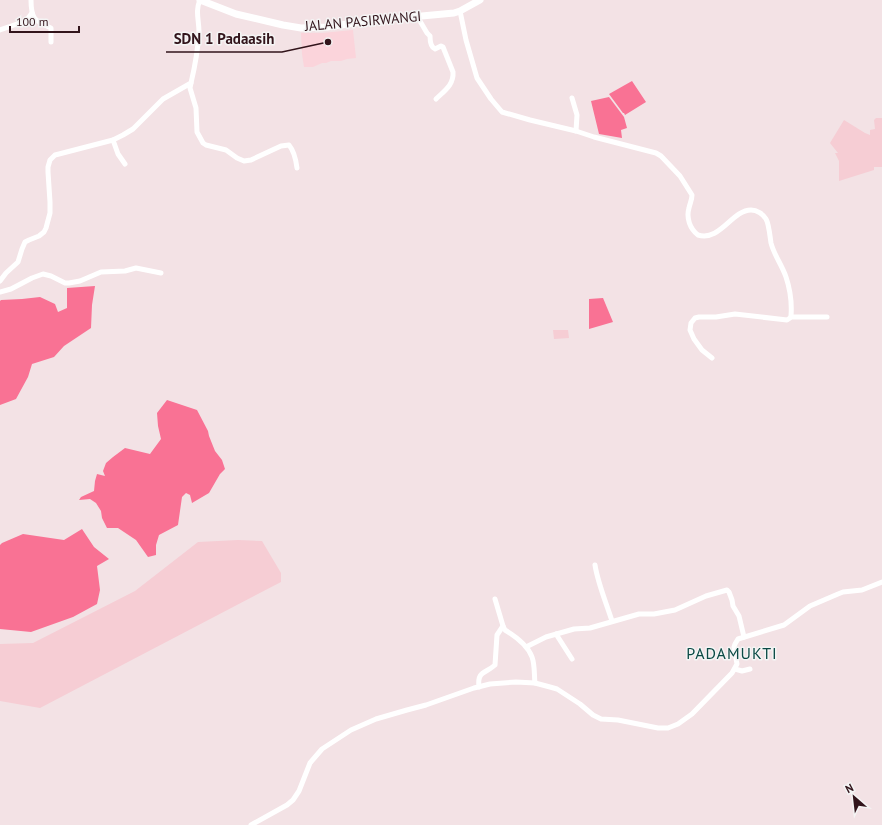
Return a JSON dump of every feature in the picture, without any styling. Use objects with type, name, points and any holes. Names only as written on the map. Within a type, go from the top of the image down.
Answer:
[{"type":"street","points":[[32,0],[32,12],[34,18],[41,24],[51,28],[51,42]]},
{"type":"street","points":[[200,0],[197,11],[199,25],[196,64],[190,88],[196,108],[197,132],[203,143],[206,146],[226,150],[244,161],[250,160],[281,146],[289,145],[293,152],[297,168]]},
{"type":"street","name":"JALAN PASIRWANGI","points":[[200,0],[236,14],[300,28],[327,27],[368,21],[440,15],[460,11],[480,0]]},
{"type":"street","points":[[460,11],[466,40],[477,78],[502,112],[576,131],[660,156],[680,176],[692,195],[688,210],[688,219],[692,228],[698,235],[707,236],[717,232],[739,214],[746,211],[751,210],[761,214],[767,220],[772,244],[787,280],[791,300],[791,317]]},
{"type":"street","points":[[0,30],[17,24],[22,24],[32,12]]},
{"type":"street","points":[[418,16],[427,34],[430,36],[432,48],[435,49],[441,46],[443,47],[453,72],[451,85],[436,99]]},
{"type":"street","points":[[0,281],[18,262],[26,242],[39,236],[46,228],[50,213],[48,172],[50,160],[55,155],[113,140],[133,129],[163,98],[191,82]]},
{"type":"street","points":[[572,98],[577,115],[576,131]]},
{"type":"street","points":[[113,140],[118,154],[125,164]]},
{"type":"street","points":[[0,292],[11,289],[43,274],[65,283],[69,283],[80,282],[101,272],[125,271],[136,268],[161,273]]},
{"type":"street","points":[[712,358],[702,350],[690,330],[691,323],[694,318],[735,314],[786,320],[791,317],[827,317]]},
{"type":"street","points":[[595,565],[601,590],[612,621]]},
{"type":"street","points":[[251,825],[287,805],[293,800],[300,791],[310,763],[322,749],[346,733],[376,719],[426,705],[490,684],[516,682],[535,683],[550,686],[580,704],[600,719],[618,720],[658,728],[668,728],[678,724],[692,714],[732,674],[737,664],[734,651],[735,644],[738,639],[784,625],[810,606],[843,592],[862,590],[882,582]]},
{"type":"street","points":[[526,647],[546,637],[574,629],[590,628],[639,614],[654,614],[675,610],[706,596],[727,590],[733,606],[739,616],[744,637]]},
{"type":"street","points":[[495,599],[505,630],[526,647],[532,657],[535,683]]},
{"type":"street","points":[[479,687],[478,679],[482,673],[490,670],[496,665],[497,635],[503,626]]},
{"type":"street","points":[[556,634],[572,659]]},
{"type":"street","points":[[735,669],[742,671],[750,669]]},
{"type":"shaded area","points":[[353,30],[356,58],[331,61],[313,67],[304,67],[301,33],[322,33]]},
{"type":"shaded area","points":[[632,81],[646,102],[625,115],[609,94]]},
{"type":"shaded area","points":[[609,97],[624,117],[627,128],[621,130],[622,138],[599,134],[591,101]]},
{"type":"shaded area","points":[[876,118],[882,118],[882,167],[874,167],[874,170],[839,181],[839,161],[835,153],[838,153],[830,143],[844,120],[870,135],[870,130],[875,129],[874,120]]},
{"type":"shaded area","points":[[95,286],[91,328],[64,346],[54,357],[32,364],[28,377],[16,399],[0,405],[0,301],[40,297],[55,304],[58,312],[67,308],[67,288]]},
{"type":"shaded area","points":[[603,298],[613,322],[589,329],[589,299]]},
{"type":"shaded area","points":[[553,330],[568,330],[569,338],[554,339]]},
{"type":"shaded area","points":[[167,400],[197,410],[208,431],[215,451],[222,460],[225,469],[220,474],[209,493],[192,503],[190,495],[186,493],[182,497],[178,525],[159,535],[156,545],[156,555],[148,557],[136,540],[118,528],[107,528],[102,518],[101,511],[96,503],[90,499],[79,500],[81,497],[94,491],[97,474],[105,476],[103,471],[106,463],[125,448],[150,454],[161,439],[157,413]]},
{"type":"shaded area","points":[[82,529],[94,547],[109,559],[97,566],[100,590],[97,604],[73,617],[31,632],[0,629],[0,545],[23,534],[64,540]]},
{"type":"shaded area","points":[[238,540],[262,541],[281,573],[281,582],[40,708],[0,701],[0,644],[33,643],[135,591],[198,542]]},
{"type":"place","name":"SDN 1 Padaasih","points":[[328,42]]},
{"type":"district","name":"PADAMUKTI","points":[[732,653]]}]
